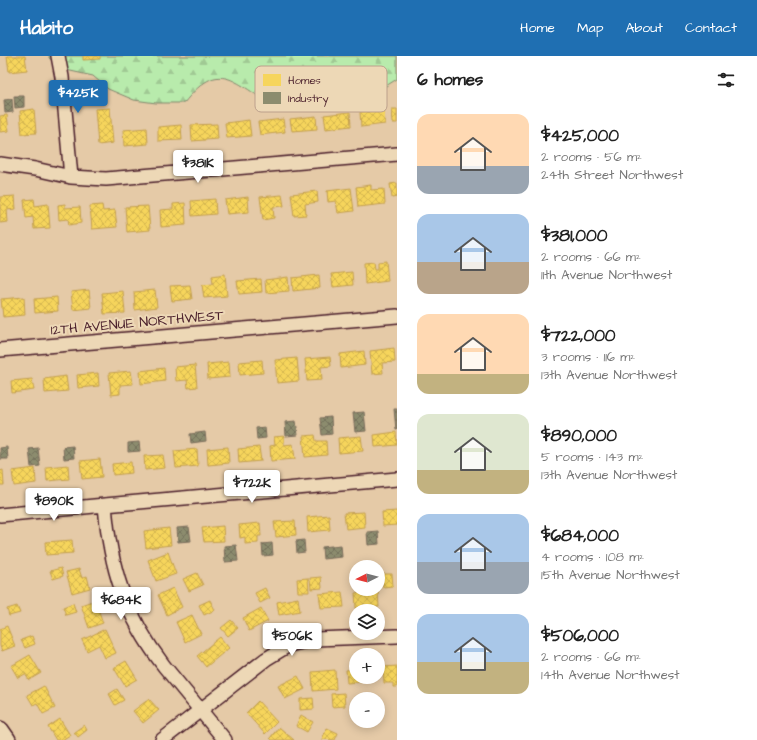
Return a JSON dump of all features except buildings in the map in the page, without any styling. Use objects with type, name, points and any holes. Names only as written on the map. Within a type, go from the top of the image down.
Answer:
[{"type":"main road","points":[[0,730],[7,740]]},
{"type":"street","points":[[58,56],[62,77],[71,177]]},
{"type":"street","points":[[0,164],[90,179],[124,178],[397,154]]},
{"type":"street","name":"12TH AVENUE NORTHWEST","points":[[0,350],[397,316]]},
{"type":"street","points":[[0,516],[397,479]]},
{"type":"street","points":[[106,505],[111,554],[129,609],[154,654],[225,740]]},
{"type":"street","points":[[162,740],[266,659],[289,645],[315,639],[397,636]]},
{"type":"green space","points":[[49,56],[397,56],[397,79],[387,85],[387,66],[255,66],[255,94],[231,80],[214,78],[205,82],[195,90],[184,103],[156,103],[134,100],[108,89],[93,76],[66,70],[49,58]]}]
